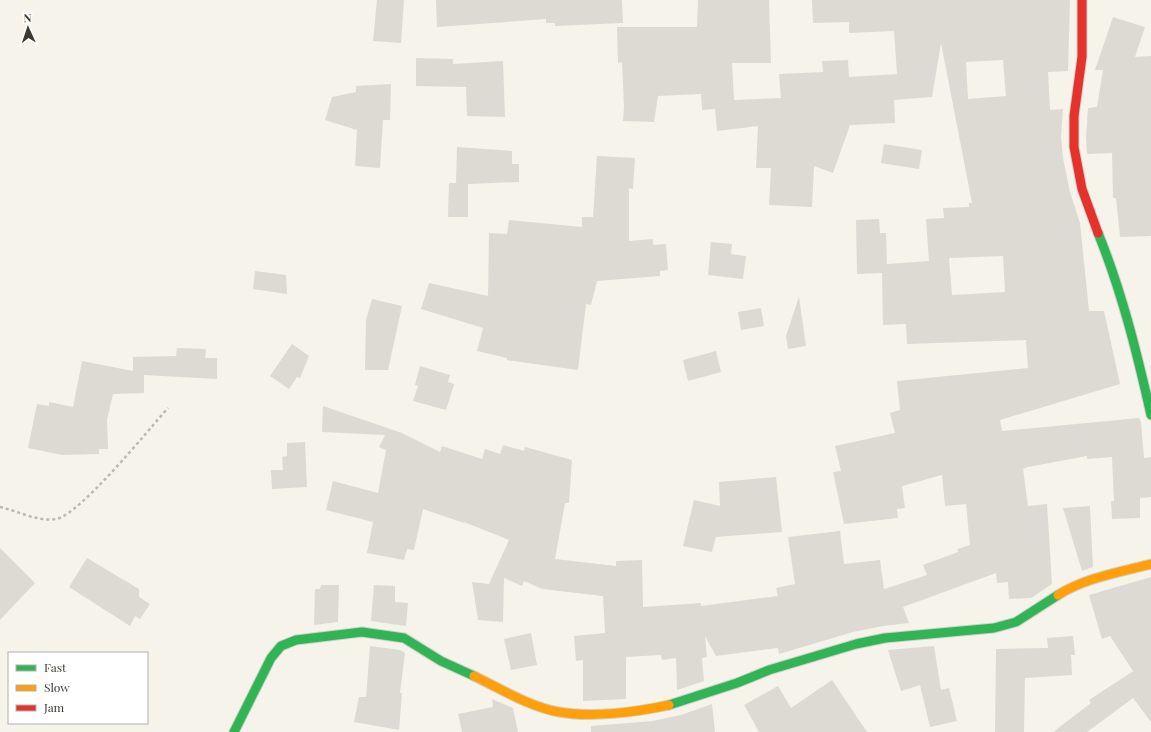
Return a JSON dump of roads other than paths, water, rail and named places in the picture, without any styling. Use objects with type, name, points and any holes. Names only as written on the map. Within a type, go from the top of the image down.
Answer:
[{"type":"street","points":[[1082,0],[1082,48],[1075,102],[1074,156],[1078,178],[1098,236],[1116,279],[1136,342],[1151,415]]},
{"type":"street","points":[[234,732],[271,658],[281,646],[296,640],[362,632],[404,638],[441,660],[532,703],[559,712],[593,714],[650,709],[676,703],[737,683],[769,670],[878,640],[915,634],[994,628],[1016,622],[1066,590],[1095,579],[1151,564]]}]
